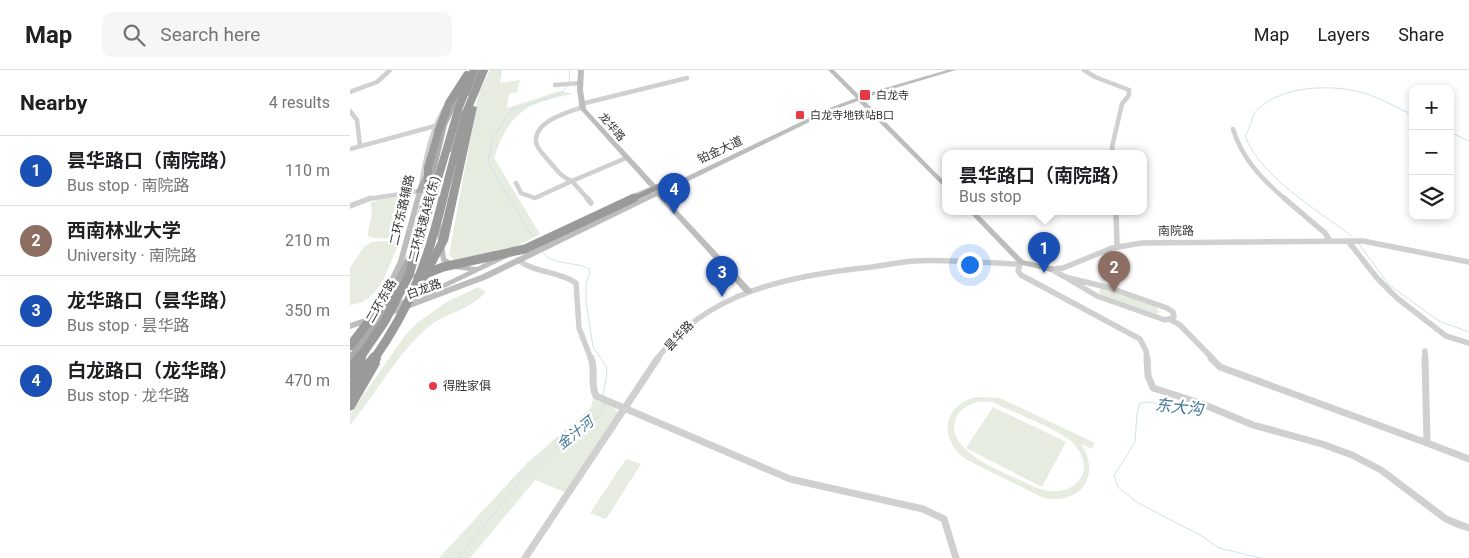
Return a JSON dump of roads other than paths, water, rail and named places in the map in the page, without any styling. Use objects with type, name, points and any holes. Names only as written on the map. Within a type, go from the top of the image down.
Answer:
[{"type":"highway","points":[[427,190],[428,165],[436,129],[449,104],[473,70]]},
{"type":"highway","points":[[350,372],[385,321],[409,275],[459,107],[473,70]]},
{"type":"highway","points":[[408,304],[442,246],[468,123],[485,70]]},
{"type":"highway","name":"二环快速A线(东)","points":[[350,390],[390,334],[419,280],[429,254],[466,112],[485,70]]},
{"type":"highway","points":[[350,346],[383,303],[394,292],[417,278],[443,267],[525,249],[674,179]]},
{"type":"highway","points":[[350,406],[368,377],[384,344]]},
{"type":"main road","name":"二环东路","points":[[350,361],[383,313],[403,276],[413,247],[449,112],[473,70]]},
{"type":"main road","name":"二环东路","points":[[350,372],[382,325],[410,275],[420,246],[427,190],[448,130],[464,104],[480,70]]},
{"type":"main road","points":[[459,124],[464,104]]},
{"type":"main road","points":[[428,174],[435,162]]},
{"type":"main road","points":[[424,163],[428,174]]},
{"type":"street","points":[[350,92],[377,82],[390,70]]},
{"type":"street","points":[[350,390],[384,344],[408,304],[426,263],[459,124],[485,70]]},
{"type":"street","points":[[581,70],[582,105]]},
{"type":"street","points":[[831,70],[859,96],[942,182]]},
{"type":"street","name":"铂金大道","points":[[504,267],[656,190],[859,96],[940,70]]},
{"type":"street","name":"铂金大道","points":[[859,96],[953,70]]},
{"type":"street","points":[[1084,70],[1095,77],[1129,90],[1129,95],[1122,104],[1112,150]]},
{"type":"street","points":[[591,203],[572,181],[562,178],[537,147],[536,136],[539,130],[552,120],[582,105],[686,78]]},
{"type":"street","points":[[555,85],[581,83]]},
{"type":"street","name":"龙华路","points":[[582,105],[626,158],[748,291]]},
{"type":"street","points":[[350,112],[358,120],[360,146]]},
{"type":"street","points":[[350,149],[436,129]]},
{"type":"street","name":"二环东路辅路","points":[[350,353],[375,315],[401,261],[427,190],[424,163],[436,129]]},
{"type":"street","points":[[1233,129],[1238,147],[1251,167],[1325,233],[1330,241]]},
{"type":"street","name":"铂金大道","points":[[497,260],[586,216],[656,190],[674,179],[767,139]]},
{"type":"street","points":[[516,183],[521,193],[535,198],[626,158]]},
{"type":"street","points":[[350,206],[374,197],[427,190]]},
{"type":"street","points":[[438,215],[442,257],[450,264],[467,270],[482,268]]},
{"type":"street","points":[[975,215],[1021,262],[1018,271],[1022,275],[1140,340],[1147,351],[1148,379],[1153,388],[1206,405],[1258,426],[1310,439],[1345,451],[1387,474],[1442,516],[1456,524],[1469,528]]},
{"type":"street","points":[[1116,215],[1118,246]]},
{"type":"street","name":"南院路","points":[[1021,262],[1051,269],[1063,268],[1118,246],[1142,243],[1330,241],[1363,241],[1469,262]]},
{"type":"street","points":[[1348,241],[1377,278],[1397,298],[1446,336],[1469,343]]},
{"type":"street","points":[[497,260],[493,265],[494,267],[499,269],[504,267]]},
{"type":"street","name":"白龙路","points":[[408,304],[497,260]]},
{"type":"street","points":[[518,260],[528,267],[559,275],[576,283],[579,328],[596,373],[594,392],[596,396],[790,479],[923,509],[944,519],[956,558]]},
{"type":"street","name":"昙华路","points":[[524,558],[625,409],[640,382],[681,331],[701,314],[748,291],[823,271],[900,264],[912,261],[1016,264],[1021,262]]},
{"type":"street","name":"白龙路","points":[[350,321],[453,290],[504,267]]},
{"type":"street","points":[[1051,269],[1096,296],[1164,320],[1171,320],[1180,325],[1220,367],[1469,459]]},
{"type":"street","points":[[1064,277],[1110,288],[1167,308],[1174,314],[1171,320]]},
{"type":"street","name":"白龙路","points":[[350,326],[375,315]]},
{"type":"street","points":[[1425,351],[1427,443]]},
{"type":"waterway","name":"金汁河","points":[[569,82],[570,70]]},
{"type":"waterway","name":"金汁河","points":[[533,237],[491,168],[488,160],[493,138],[511,110],[560,94],[568,86]]},
{"type":"waterway","name":"东大沟","points":[[1352,236],[1291,192],[1263,165],[1245,136],[1254,115],[1258,109],[1281,95],[1295,91],[1323,88],[1338,88],[1364,93],[1409,113]]},
{"type":"waterway","name":"东大沟","points":[[1454,134],[1469,141]]},
{"type":"waterway","name":"东大沟","points":[[1359,244],[1389,285],[1439,321],[1469,332]]},
{"type":"waterway","name":"金汁河","points":[[543,253],[553,260],[589,269],[590,272],[586,284],[586,301],[593,347],[606,366],[607,373],[603,395]]},
{"type":"waterway","name":"东大沟","points":[[1204,408],[1188,409],[1147,402],[1140,403],[1137,413],[1135,442],[1114,476],[1118,487],[1138,503],[1200,535],[1219,548],[1260,558]]},
{"type":"waterway","name":"金汁河","points":[[458,558],[517,485],[568,435],[596,419],[604,404]]},
{"type":"waterway","name":"东大沟","points":[[1414,499],[1441,519]]},
{"type":"waterway","name":"东大沟","points":[[1449,524],[1463,530]]},
{"type":"place","name":"白龙寺","points":[[865,95]]},
{"type":"place","name":"白龙寺地铁站B口","points":[[800,115]]},
{"type":"place","name":"白龙路口（龙华路）","points":[[674,214]]},
{"type":"place","name":"昙华路口（南院路）","points":[[1044,273]]},
{"type":"place","name":"西南林业大学","points":[[1114,292]]},
{"type":"place","name":"龙华路口（昙华路）","points":[[722,297]]},
{"type":"place","name":"得胜家俱","points":[[433,386]]}]
